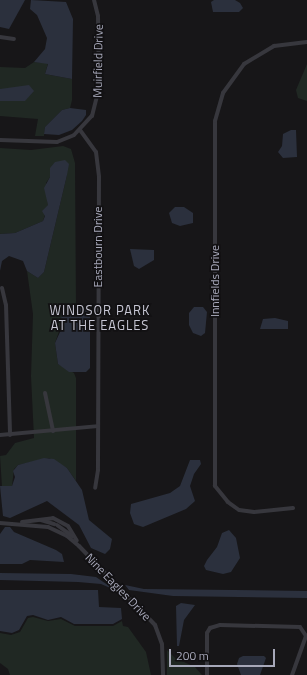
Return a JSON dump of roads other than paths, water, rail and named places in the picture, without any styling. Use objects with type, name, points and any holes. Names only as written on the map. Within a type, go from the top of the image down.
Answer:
[{"type":"street","name":"Muirfield Drive","points":[[0,140],[57,142],[80,130],[92,116],[98,98],[98,16],[94,0]]},
{"type":"street","points":[[0,37],[14,39]]},
{"type":"street","name":"Innfields Drive","points":[[293,508],[254,512],[239,510],[228,502],[215,486],[215,121],[223,93],[244,64],[274,46],[307,42]]},
{"type":"street","name":"Eastbourn Drive","points":[[80,130],[96,152],[99,169],[98,470],[95,488]]},
{"type":"street","points":[[2,288],[6,305],[10,435]]},
{"type":"street","points":[[45,393],[53,431]]},
{"type":"street","points":[[0,435],[98,426]]},
{"type":"street","name":"Nine Eagles Drive","points":[[0,523],[53,518],[64,524],[79,546]]},
{"type":"street","name":"Nine Eagles Drive","points":[[36,519],[56,524],[69,533],[79,546]]},
{"type":"street","name":"Nine Eagles Drive","points":[[18,522],[48,527],[67,536],[79,546],[155,625],[162,644],[163,675]]},
{"type":"street","points":[[207,675],[207,633],[210,628],[220,625],[300,627],[306,636],[292,675]]},
{"type":"water","points":[[0,0],[25,0],[9,29],[0,27]]},
{"type":"water","points":[[31,0],[66,2],[73,19],[72,79],[45,74],[48,64],[34,62],[45,49],[47,38],[37,15],[30,9]]},
{"type":"water","points":[[214,0],[235,0],[240,3],[243,8],[239,12],[213,12],[211,2]]},
{"type":"water","points":[[29,85],[34,91],[25,101],[0,101],[0,89]]},
{"type":"water","points":[[70,108],[86,110],[86,115],[82,121],[72,130],[59,135],[44,134],[45,127],[62,110]]},
{"type":"water","points":[[291,130],[296,130],[297,157],[283,158],[278,152],[282,146],[283,134]]},
{"type":"water","points":[[65,160],[69,164],[67,175],[44,272],[38,278],[27,271],[23,261],[9,256],[2,261],[0,271],[0,234],[15,233],[43,221],[45,216],[42,211],[48,205],[44,188],[50,177],[50,168],[55,162]]},
{"type":"water","points":[[175,207],[184,207],[193,213],[193,223],[180,226],[172,223],[169,213]]},
{"type":"water","points":[[130,249],[154,250],[154,260],[139,269],[134,266]]},
{"type":"water","points":[[68,305],[85,307],[90,311],[90,368],[86,372],[69,372],[58,364],[55,343],[60,332],[62,310]]},
{"type":"water","points":[[194,307],[203,307],[207,312],[205,333],[201,336],[193,333],[189,325],[189,313]]},
{"type":"water","points":[[275,318],[288,321],[288,329],[260,329],[263,319]]},
{"type":"water","points":[[44,458],[54,459],[67,468],[82,490],[89,520],[112,539],[110,549],[105,554],[91,548],[79,525],[47,501],[10,518],[3,516],[0,486],[12,486],[15,477],[13,471],[18,465]]},
{"type":"water","points":[[190,460],[200,460],[201,464],[194,474],[190,486],[195,501],[186,509],[143,527],[134,524],[130,513],[131,504],[170,493],[180,486]]},
{"type":"water","points":[[5,527],[10,527],[14,532],[56,550],[62,554],[64,562],[30,560],[22,564],[0,564],[0,534]]},
{"type":"water","points":[[229,530],[236,538],[240,558],[231,572],[223,574],[206,570],[204,566],[217,547],[222,533]]},
{"type":"water","points":[[0,573],[71,574],[96,577],[115,590],[101,584],[78,582],[0,580]]},
{"type":"water","points":[[125,585],[144,589],[307,591],[307,598],[173,596],[129,590]]},
{"type":"water","points":[[0,590],[98,590],[99,607],[121,608],[122,619],[113,624],[74,624],[61,617],[48,620],[33,615],[27,616],[19,630],[12,633],[0,631]]},
{"type":"water","points":[[181,603],[195,605],[184,620],[179,646],[177,646],[176,606]]},
{"type":"water","points":[[243,656],[264,656],[266,658],[260,675],[241,675],[237,664],[239,658]]},
{"type":"district","name":"WINDSOR PARK AT THE EAGLES","points":[[100,318]]}]
